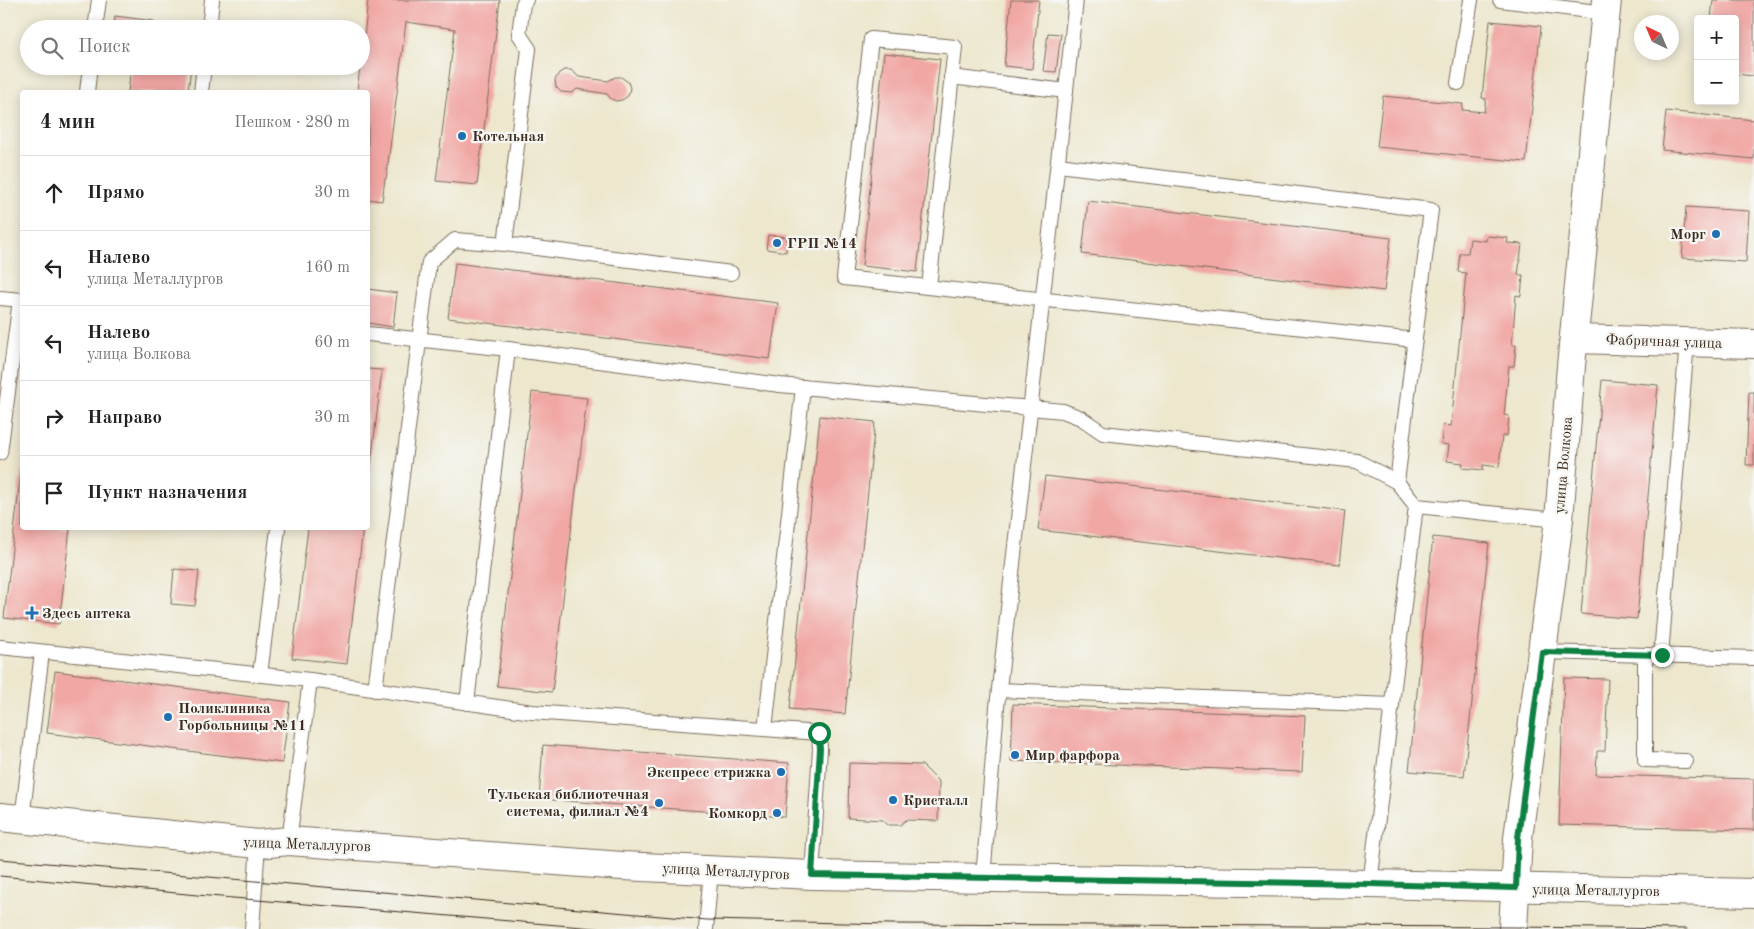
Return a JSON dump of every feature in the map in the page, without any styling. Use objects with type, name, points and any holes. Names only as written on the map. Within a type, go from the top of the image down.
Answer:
[{"type":"main road","name":"улица Волкова","points":[[1513,929],[1518,838],[1559,520],[1574,339],[1606,7]]},
{"type":"main road","name":"Фабричная улица","points":[[1574,339],[1754,344]]},
{"type":"main road","name":"улица Металлургов","points":[[11,818],[258,844],[289,841],[622,866],[812,875],[1370,884],[1754,893]]},
{"type":"lane","points":[[96,20],[99,0]]},
{"type":"lane","points":[[210,20],[212,0]]},
{"type":"lane","points":[[505,244],[529,49],[519,34],[523,4],[526,0]]},
{"type":"lane","points":[[983,878],[999,690],[1076,0]]},
{"type":"lane","points":[[1458,83],[1471,0]]},
{"type":"lane","points":[[1500,0],[1606,7]]},
{"type":"lane","points":[[929,287],[955,48],[871,39],[844,278],[1415,340]]},
{"type":"lane","points":[[87,90],[89,75]]},
{"type":"lane","points":[[201,90],[203,75]]},
{"type":"lane","points":[[951,77],[1066,91]]},
{"type":"lane","points":[[1058,165],[1431,210],[1397,482]]},
{"type":"lane","points":[[375,690],[428,262],[455,240],[505,244],[730,273]]},
{"type":"lane","points":[[0,298],[20,300]]},
{"type":"lane","points":[[0,453],[20,307]]},
{"type":"lane","points":[[370,334],[508,349],[803,387],[1063,411],[1081,418],[1103,433],[1357,461],[1397,482],[1416,506],[1370,884]]},
{"type":"lane","points":[[1662,655],[1687,342]]},
{"type":"lane","points":[[467,703],[508,349]]},
{"type":"lane","points":[[764,729],[803,387]]},
{"type":"lane","points":[[1416,506],[1559,520]]},
{"type":"lane","points":[[260,675],[278,530]]},
{"type":"lane","points":[[0,646],[310,680],[532,712],[819,733],[820,749],[812,875]]},
{"type":"lane","points":[[11,818],[42,652]]},
{"type":"lane","points":[[1542,652],[1754,658]]},
{"type":"lane","points":[[1644,655],[1645,760],[1686,761]]},
{"type":"lane","points":[[289,841],[310,680]]},
{"type":"lane","points":[[999,690],[1392,705]]},
{"type":"lane","points":[[252,929],[258,844]]},
{"type":"lane","points":[[706,929],[711,870]]},
{"type":"building","name":"Котельная","points":[[368,0],[500,0],[477,185],[436,181],[455,29],[406,22],[382,201],[370,199],[370,90],[357,90],[359,75],[370,75],[370,20],[366,20]]},
{"type":"building","points":[[1011,0],[1039,0],[1032,69],[1004,66]]},
{"type":"building","points":[[1713,0],[1754,0],[1754,76],[1739,74],[1739,15],[1711,15]]},
{"type":"building","points":[[115,16],[146,20],[115,20]]},
{"type":"building","points":[[1490,21],[1541,26],[1526,162],[1377,147],[1383,96],[1463,104],[1462,110],[1484,112],[1486,99],[1482,98]]},
{"type":"building","points":[[1048,33],[1061,34],[1056,72],[1043,71]]},
{"type":"building","points":[[884,53],[940,59],[917,272],[862,266]]},
{"type":"building","points":[[564,70],[571,70],[579,77],[608,81],[615,77],[621,77],[628,82],[630,88],[628,96],[616,101],[607,94],[577,89],[572,93],[561,92],[556,87],[555,80],[559,73]]},
{"type":"building","points":[[130,75],[190,75],[188,90],[128,90]]},
{"type":"building","points":[[1666,111],[1754,120],[1754,159],[1662,150]]},
{"type":"building","points":[[1088,201],[1391,238],[1384,291],[1082,254]]},
{"type":"building","name":"Морг","points":[[1686,207],[1749,211],[1746,262],[1682,258]]},
{"type":"building","name":"ГРП №14","points":[[768,235],[787,237],[786,252],[766,249]]},
{"type":"building","points":[[1487,236],[1508,238],[1507,243],[1522,244],[1518,275],[1523,275],[1521,296],[1516,295],[1512,345],[1516,345],[1514,366],[1509,366],[1504,415],[1509,416],[1507,436],[1502,436],[1499,467],[1483,465],[1483,470],[1462,468],[1463,463],[1447,461],[1449,445],[1441,444],[1443,425],[1451,426],[1466,273],[1458,272],[1460,253],[1468,253],[1470,239],[1486,241]]},
{"type":"building","points":[[455,263],[778,303],[770,359],[448,318]]},
{"type":"building","points":[[370,289],[397,293],[393,327],[370,323]]},
{"type":"building","points":[[370,369],[382,370],[370,472]]},
{"type":"building","points":[[1602,380],[1658,385],[1637,619],[1581,614]]},
{"type":"building","points":[[532,392],[587,398],[552,692],[497,686]]},
{"type":"building","points":[[1749,392],[1754,392],[1754,465],[1746,465]]},
{"type":"building","points":[[820,416],[875,422],[845,714],[790,709]]},
{"type":"building","points":[[1045,476],[1345,511],[1339,565],[1038,530]]},
{"type":"building","points":[[20,480],[20,530],[70,530],[59,624],[4,618]]},
{"type":"building","points":[[308,530],[363,530],[347,664],[292,658]]},
{"type":"building","points":[[1433,537],[1489,543],[1464,776],[1409,771]]},
{"type":"building","points":[[174,569],[199,571],[195,606],[171,604]]},
{"type":"building","name":"Поликлиника Горбольницы №11","points":[[55,671],[290,702],[282,763],[47,733]]},
{"type":"building","points":[[1564,678],[1608,679],[1605,751],[1597,751],[1596,775],[1754,779],[1754,830],[1559,825]]},
{"type":"building","points":[[1013,704],[1305,716],[1302,772],[1011,761]]},
{"type":"building","points":[[543,745],[789,763],[785,817],[539,799]]},
{"type":"building","name":"Кристалл","points":[[849,763],[922,765],[939,782],[938,821],[906,820],[900,825],[888,825],[883,820],[848,818]]},
{"type":"tram line","points":[[0,859],[707,920],[891,924],[1687,929]]},
{"type":"tram line","points":[[0,876],[197,895],[606,929]]},
{"type":"place","name":"Котельная","points":[[462,136]]},
{"type":"place","name":"Морг","points":[[1716,234]]},
{"type":"place","name":"ГРП №14","points":[[777,243]]},
{"type":"place","name":"Здесь аптека","points":[[32,613]]},
{"type":"place","name":"Поликлиника Горбольницы №11","points":[[168,717]]},
{"type":"place","name":"Мир фарфора","points":[[1015,755]]},
{"type":"place","name":"Экспресс стрижка","points":[[781,772]]},
{"type":"place","name":"Кристалл","points":[[893,800]]},
{"type":"place","name":"Тульская библиотечная система, филиал №4","points":[[659,803]]},
{"type":"place","name":"Комкорд","points":[[777,813]]},
{"type":"route","points":[[819,733],[820,749],[812,875],[1516,888],[1518,838],[1542,652],[1662,655]]}]
